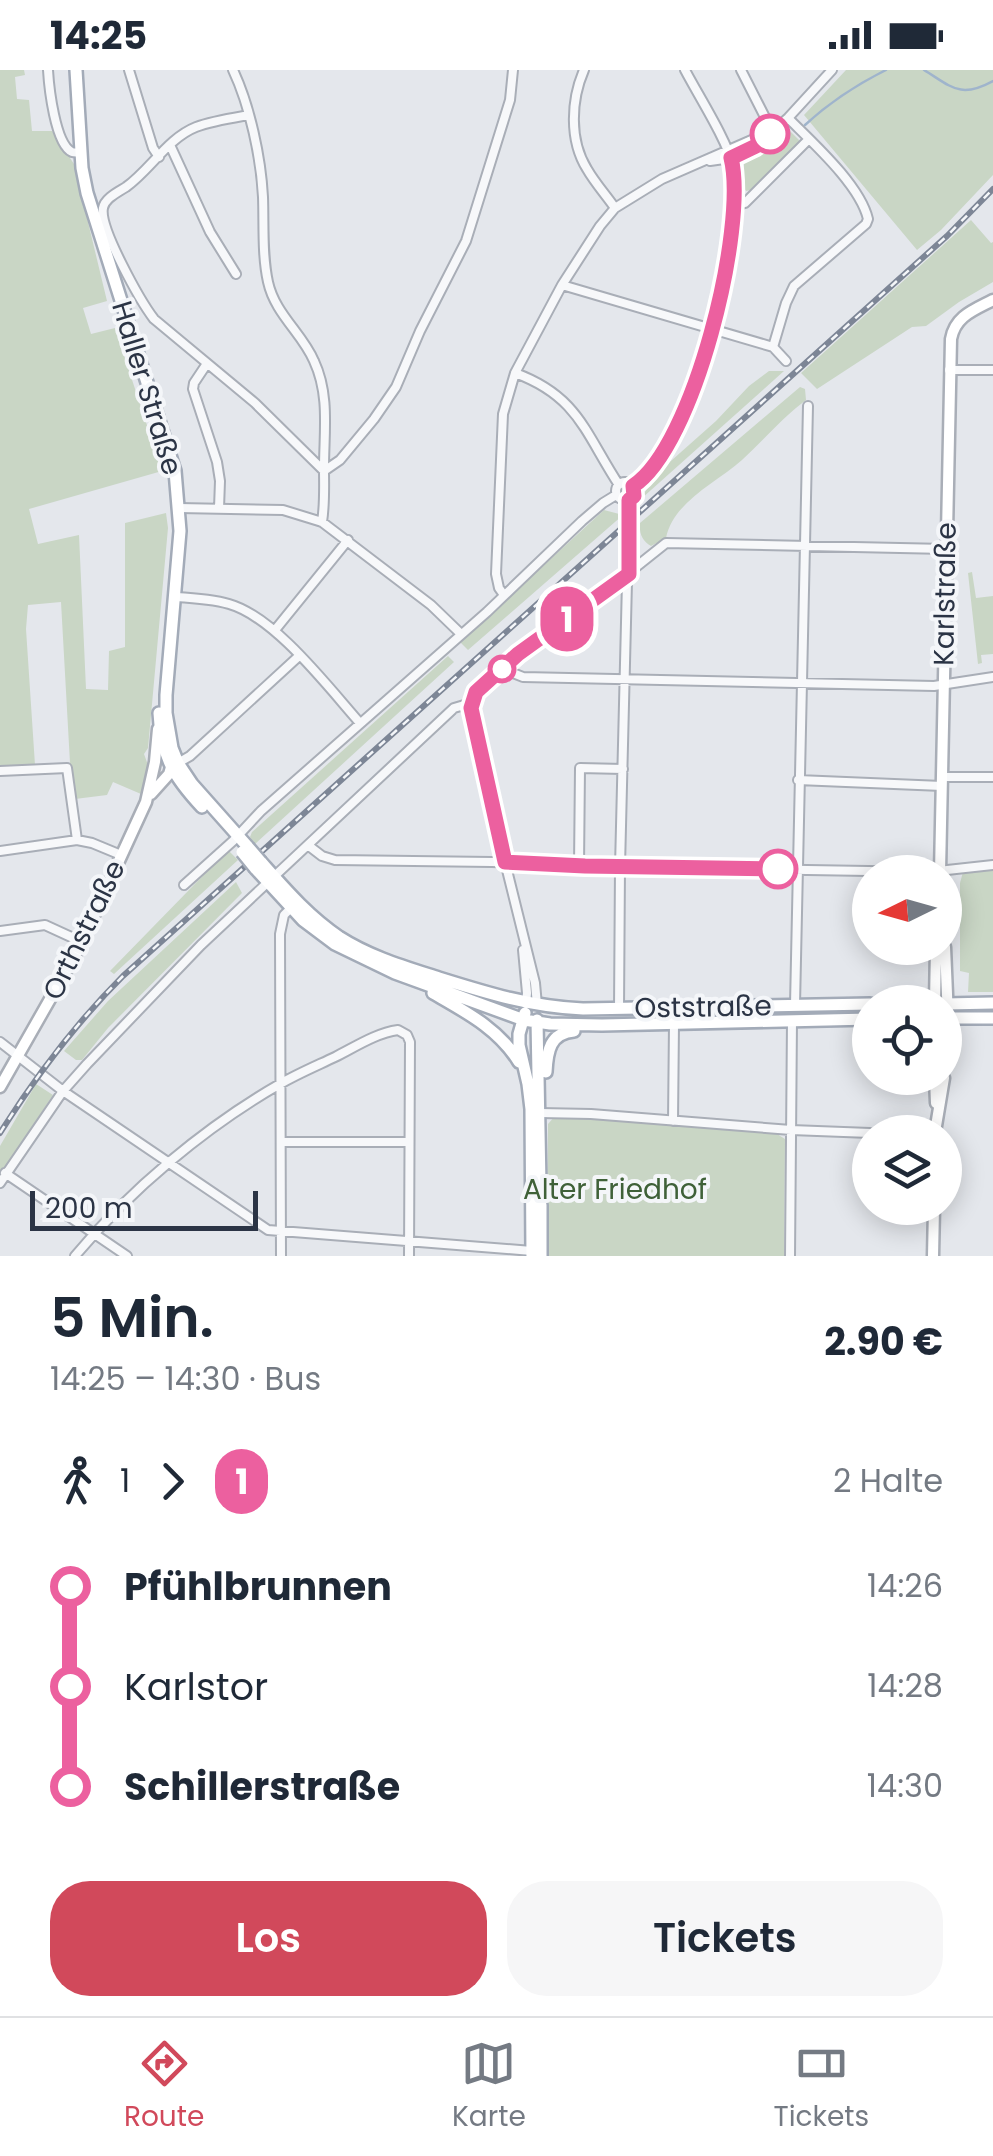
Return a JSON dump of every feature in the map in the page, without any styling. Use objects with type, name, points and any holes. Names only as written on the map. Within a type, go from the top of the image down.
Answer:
[{"type":"main road","name":"Haller Straße","points":[[76,70],[84,182],[175,471],[179,508]]},
{"type":"main road","points":[[179,508],[176,597],[159,714],[164,752],[291,908],[335,944],[488,1026],[509,1047],[526,1074]]},
{"type":"main road","points":[[168,655],[166,713],[175,765]]},
{"type":"main road","name":"Oststraße","points":[[272,881],[312,916],[358,948],[396,964],[531,1005],[619,1009],[852,1004]]},
{"type":"main road","name":"Oststraße","points":[[395,973],[531,1022],[602,1025],[852,1019]]},
{"type":"main road","points":[[962,1004],[993,1004]]},
{"type":"main road","points":[[531,1005],[540,1111],[535,1254]]},
{"type":"main road","points":[[962,1018],[993,1018]]},
{"type":"main road","points":[[531,1022],[519,1034],[519,1046],[531,1109],[535,1254]]},
{"type":"main road","points":[[540,1111],[546,1090],[547,1055],[554,1039],[560,1034],[602,1025]]},
{"type":"street","points":[[48,70],[60,132],[69,149],[81,153]]},
{"type":"street","points":[[129,70],[159,157]]},
{"type":"street","points":[[233,70],[249,115],[263,192],[268,285],[279,310],[314,360],[322,387],[326,414],[326,497],[322,522]]},
{"type":"street","points":[[324,471],[340,460],[396,387],[466,241],[510,100],[514,70]]},
{"type":"street","points":[[584,70],[574,111],[577,144],[585,167],[615,208]]},
{"type":"street","points":[[633,486],[648,475],[669,441],[697,377],[724,278],[734,206],[735,180],[729,153],[685,70]]},
{"type":"street","points":[[742,70],[772,130]]},
{"type":"street","points":[[504,595],[496,574],[504,414],[514,373],[562,285],[615,208],[662,179],[756,146],[832,70]]},
{"type":"street","points":[[249,115],[198,126],[183,134],[134,181],[106,201],[104,216],[121,263],[154,320],[266,414],[324,471]]},
{"type":"street","points":[[774,347],[794,286],[868,219],[864,206],[838,170],[788,118]]},
{"type":"street","points":[[734,206],[752,197],[808,140]]},
{"type":"street","points":[[170,146],[210,232],[236,274]]},
{"type":"street","points":[[562,285],[774,347],[786,361]]},
{"type":"street","name":"Karlstraße","points":[[940,855],[952,330],[960,318],[993,300]]},
{"type":"street","points":[[206,365],[193,389],[218,462],[219,508]]},
{"type":"street","points":[[949,370],[993,370]]},
{"type":"street","points":[[514,373],[539,382],[570,407],[620,499],[634,496],[633,486]]},
{"type":"street","points":[[795,1005],[808,406]]},
{"type":"street","points":[[184,885],[582,521],[626,482],[633,486]]},
{"type":"street","points":[[619,1009],[629,500]]},
{"type":"street","name":"Haller Straße","points":[[179,508],[283,510],[322,522],[431,605],[462,634]]},
{"type":"street","points":[[275,630],[348,540]]},
{"type":"street","points":[[531,1005],[520,926],[471,703],[476,692],[518,654],[668,543],[946,549]]},
{"type":"street","points":[[176,597],[246,610],[275,630],[360,722]]},
{"type":"street","points":[[152,778],[161,768],[190,756],[300,656]]},
{"type":"street","points":[[503,669],[522,678],[943,686],[993,677]]},
{"type":"street","points":[[0,1183],[63,1091],[201,946],[454,708],[471,703]]},
{"type":"street","name":"Orthstraße","points":[[146,802],[159,714]]},
{"type":"street","name":"Orthstraße","points":[[0,1087],[82,942],[146,802],[175,765]]},
{"type":"street","points":[[0,771],[68,768],[77,840]]},
{"type":"street","points":[[579,866],[580,768],[624,770]]},
{"type":"street","points":[[798,780],[942,781],[993,777]]},
{"type":"street","points":[[0,851],[77,840],[121,856]]},
{"type":"street","points":[[308,846],[335,860],[852,870]]},
{"type":"street","points":[[962,869],[993,865]]},
{"type":"street","points":[[280,1256],[280,934],[284,916],[291,908]]},
{"type":"street","points":[[0,931],[46,926],[82,942]]},
{"type":"street","points":[[790,1256],[792,1019]]},
{"type":"street","points":[[673,1121],[674,1024]]},
{"type":"street","points":[[74,1256],[168,1164],[216,1126],[280,1084],[398,1030],[409,1037],[409,1256]]},
{"type":"street","points":[[0,1042],[63,1091],[263,1228],[535,1254]]},
{"type":"street","points":[[540,1111],[852,1132]]},
{"type":"street","points":[[281,1142],[409,1142]]},
{"type":"street","points":[[5,1173],[127,1256]]},
{"type":"street","points":[[933,1256],[934,1225]]},
{"type":"green space","points":[[0,70],[24,70],[25,75],[15,77],[17,99],[29,100],[32,131],[52,131],[74,164],[107,301],[83,308],[91,334],[115,328],[162,471],[29,509],[38,544],[79,535],[86,689],[108,690],[109,651],[125,647],[125,523],[166,513],[168,528],[148,748],[144,754],[148,765],[141,794],[113,782],[107,795],[75,799],[61,602],[28,605],[26,629],[35,765],[0,767]]},
{"type":"green space","points":[[846,70],[993,70],[993,175],[917,250],[804,115]]},
{"type":"green space","points":[[784,130],[800,141],[746,191],[744,160]]},
{"type":"green space","points":[[971,220],[993,242],[993,282],[926,326],[912,327],[817,389],[801,373]]},
{"type":"green space","points":[[769,371],[784,371],[641,499],[654,476]]},
{"type":"green space","points":[[800,387],[805,389],[806,400],[742,460],[686,504],[670,525],[666,538],[651,546],[645,542],[640,523]]},
{"type":"green space","points":[[604,510],[623,515],[468,650],[460,642]]},
{"type":"green space","points":[[972,572],[976,598],[993,596],[993,654],[981,655],[982,663],[978,664],[968,573]]},
{"type":"green space","points":[[448,656],[454,662],[255,844],[250,837],[252,832]]},
{"type":"green space","points":[[228,850],[238,860],[114,974],[110,971]]},
{"type":"green space","points":[[993,869],[993,992],[968,992],[969,973],[960,971],[963,872]]},
{"type":"green space","points":[[236,882],[242,893],[108,1028],[82,1060],[64,1051],[108,1001]]},
{"type":"green space","points":[[36,1084],[53,1095],[0,1175],[0,1146]]},
{"type":"green space","name":"Alter Friedhof","points":[[555,1116],[777,1134],[785,1139],[784,1256],[547,1256],[548,1124]]},
{"type":"waterway","points":[[805,125],[844,94],[886,70]]},
{"type":"waterway","points":[[924,70],[957,89],[972,89],[993,81]]},
{"type":"railway","points":[[0,1133],[57,1051],[123,976],[947,236],[993,189]]},
{"type":"bus line","name":"1","points":[[770,134],[731,158],[734,206],[719,304],[705,354],[669,441],[648,475],[633,486],[634,496],[629,500],[629,574],[518,654],[476,692],[471,708],[505,862],[778,869]]}]
